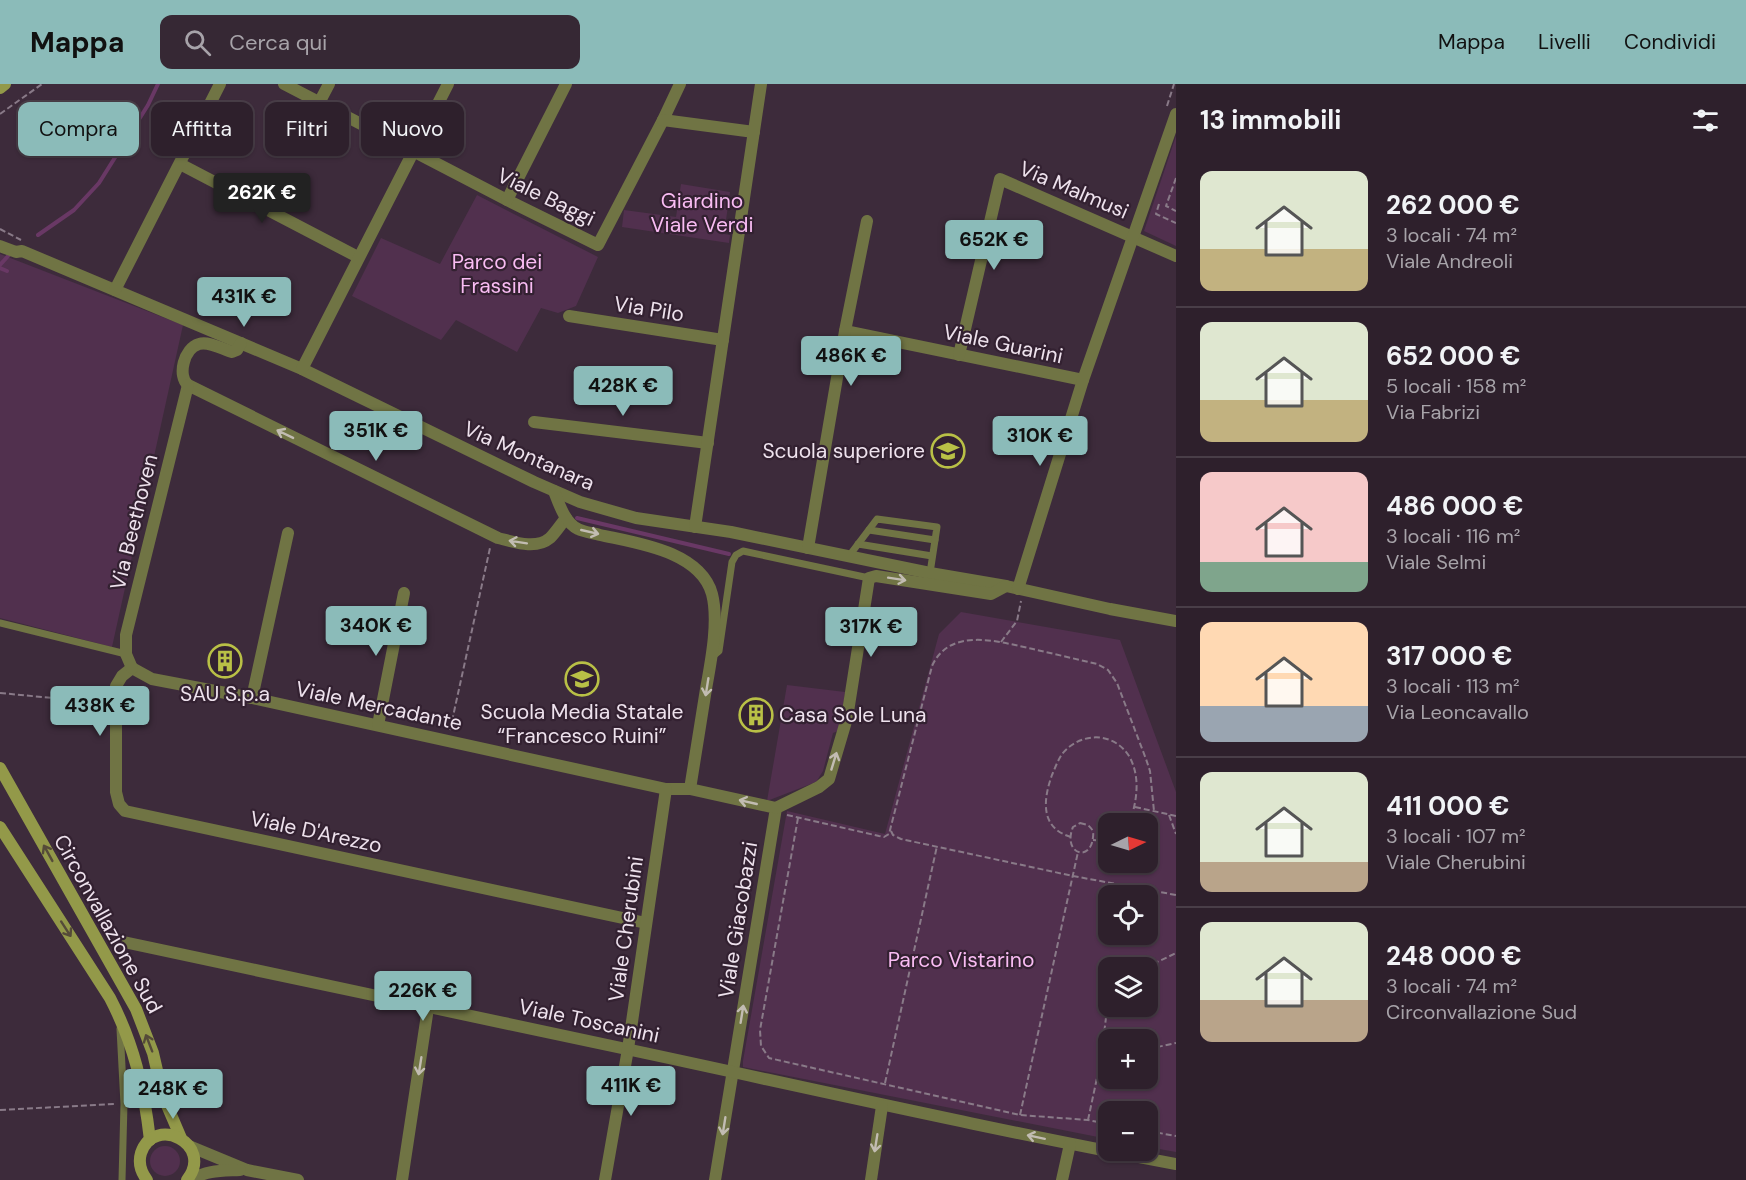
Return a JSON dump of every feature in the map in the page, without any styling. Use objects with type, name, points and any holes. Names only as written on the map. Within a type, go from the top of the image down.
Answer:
[{"type":"main road","points":[[0,88],[5,84]]},
{"type":"main road","name":"Circonvallazione Sud","points":[[0,768],[136,1009],[153,1053],[163,1096],[185,1142],[193,1153],[194,1168],[188,1180]]},
{"type":"main road","name":"Circonvallazione Sud","points":[[0,827],[110,998],[129,1038],[146,1101],[150,1140],[140,1156],[140,1165],[147,1180]]},
{"type":"main road","points":[[150,1140],[165,1134],[173,1135],[185,1142]]},
{"type":"street","points":[[115,290],[220,84]]},
{"type":"street","name":"Viale Baggi","points":[[284,84],[317,102]]},
{"type":"street","points":[[320,102],[329,84]]},
{"type":"street","points":[[439,102],[448,84]]},
{"type":"street","points":[[507,200],[566,84]]},
{"type":"street","points":[[680,84],[663,120],[754,132]]},
{"type":"street","points":[[695,527],[761,84]]},
{"type":"street","points":[[554,491],[566,518],[576,529],[675,555],[705,579],[712,595],[715,626],[690,789],[776,808],[819,787],[829,778],[847,718],[869,578],[876,576],[991,594],[1012,588],[1176,114]]},
{"type":"street","name":"Viale Baggi","points":[[423,156],[598,244],[663,120]]},
{"type":"street","points":[[302,369],[410,156]]},
{"type":"street","points":[[180,164],[358,257]]},
{"type":"street","name":"Via Malmusi","points":[[959,355],[1000,180],[1176,256]]},
{"type":"street","points":[[808,548],[845,331],[867,221]]},
{"type":"street","name":"Via Montanara","points":[[0,237],[19,245],[22,251]]},
{"type":"street","name":"Via Montanara","points":[[0,246],[16,252],[22,251],[302,369],[580,502],[636,518],[808,548],[1176,621]]},
{"type":"street","name":"Via Pilo","points":[[569,316],[723,340]]},
{"type":"street","name":"Viale Guarini","points":[[845,331],[1083,380]]},
{"type":"street","name":"Via Beethoven","points":[[132,668],[126,654],[126,635],[188,386],[184,382],[182,370],[193,346],[207,344],[232,352],[237,350],[241,343]]},
{"type":"street","points":[[188,386],[492,536],[527,544],[540,543],[549,539],[566,518]]},
{"type":"street","points":[[534,422],[708,442]]},
{"type":"street","points":[[252,698],[288,533]]},
{"type":"street","points":[[378,725],[404,593]]},
{"type":"street","name":"Viale Mercadante","points":[[132,668],[152,679],[252,698],[666,789],[690,789]]},
{"type":"street","name":"Viale D'Arezzo","points":[[132,668],[122,676],[116,686],[115,701],[116,792],[119,804],[125,811],[646,923]]},
{"type":"street","name":"Viale Cherubini","points":[[604,1180],[628,1049],[666,789]]},
{"type":"street","name":"Viale Giacobazzi","points":[[715,1180],[776,808]]},
{"type":"street","name":"Viale Toscanini","points":[[119,941],[733,1072]]},
{"type":"street","points":[[402,1180],[429,1008]]},
{"type":"street","points":[[733,1072],[882,1106],[1176,1164]]},
{"type":"street","points":[[871,1180],[882,1106]]},
{"type":"street","points":[[185,1142],[247,1170]]},
{"type":"street","points":[[1062,1180],[1071,1144]]},
{"type":"street","points":[[188,1180],[202,1173],[216,1170],[247,1170],[296,1180]]},
{"type":"lane","points":[[849,556],[877,519],[937,527],[930,573]]},
{"type":"lane","points":[[869,530],[935,540]]},
{"type":"lane","points":[[858,544],[932,556]]},
{"type":"lane","points":[[711,658],[719,651],[732,562],[735,555],[743,550],[869,578]]},
{"type":"lane","points":[[0,623],[126,654]]},
{"type":"lane","points":[[120,1017],[124,1104],[122,1180]]},
{"type":"path","points":[[0,114],[42,84]]},
{"type":"path","points":[[1176,178],[1166,206],[1176,211]]},
{"type":"path","points":[[1159,203],[1156,214],[1176,223]]},
{"type":"path","points":[[447,741],[492,536]]},
{"type":"path","points":[[1001,642],[1017,621],[1021,600],[1012,588]]},
{"type":"path","points":[[787,816],[879,837],[889,834],[936,657],[950,646],[970,640],[1001,642],[1097,663],[1108,670],[1117,683],[1150,771],[1154,811]]},
{"type":"path","points":[[0,693],[105,703],[115,701]]},
{"type":"path","points":[[1071,837],[1060,833],[1053,827],[1046,808],[1046,801],[1056,765],[1062,754],[1087,738],[1107,738],[1123,748],[1133,765],[1137,798],[1133,813]]},
{"type":"path","points":[[1135,807],[1176,816]]},
{"type":"path","points":[[1169,815],[1176,834]]},
{"type":"path","points":[[798,818],[760,1030],[761,1046],[769,1058],[1020,1115],[1098,1122]]},
{"type":"path","points":[[1084,823],[1088,825],[1093,831],[1093,840],[1089,850],[1078,852],[1071,847],[1073,827],[1084,823]]},
{"type":"path","points":[[890,830],[901,838],[1176,896]]},
{"type":"path","points":[[1093,840],[1098,840]]},
{"type":"path","points":[[885,1083],[937,846]]},
{"type":"path","points":[[1020,1115],[1078,852]]},
{"type":"path","points":[[1158,962],[1176,953]]},
{"type":"path","points":[[1158,1047],[1176,1043]]},
{"type":"path","points":[[1088,1120],[1098,1073]]},
{"type":"path","points":[[1158,1133],[1176,1136]]},
{"type":"green space","points":[[1176,136],[1176,246],[1144,231]]},
{"type":"green space","name":"Giardino Viale Verdi","points":[[681,184],[730,192],[724,234],[730,235],[729,243],[622,227],[624,210],[676,217]]},
{"type":"green space","name":"Parco dei Frassini","points":[[477,195],[598,257],[576,306],[558,313],[541,308],[517,352],[456,320],[441,340],[352,296],[381,238],[440,264]]},
{"type":"green space","points":[[0,254],[183,325],[112,647],[0,618]]},
{"type":"green space","name":"Parco Vistarino","points":[[961,612],[1120,640],[1176,792],[1176,1152],[1158,1149],[1158,1101],[1098,1101],[1098,1137],[743,1067],[787,811],[885,834],[939,634]]},
{"type":"green space","points":[[787,685],[845,692],[840,730],[833,733],[823,771],[816,782],[767,801]]},
{"type":"green space","points":[[165,1146],[176,1150],[180,1161],[176,1172],[165,1176],[154,1172],[150,1161],[154,1150]]},
{"type":"waterway","points":[[38,235],[74,210],[99,183],[148,105],[158,84]]},
{"type":"waterway","points":[[0,265],[9,255]]},
{"type":"waterway","points":[[0,268],[7,271]]},
{"type":"waterway","points":[[577,518],[729,554]]},
{"type":"place","name":"Scuola superiore","points":[[948,451]]},
{"type":"place","name":"SAU S.p.a","points":[[225,661]]},
{"type":"place","name":"Scuola Media Statale “Francesco Ruini”","points":[[582,679]]},
{"type":"place","name":"Casa Sole Luna","points":[[756,715]]}]
